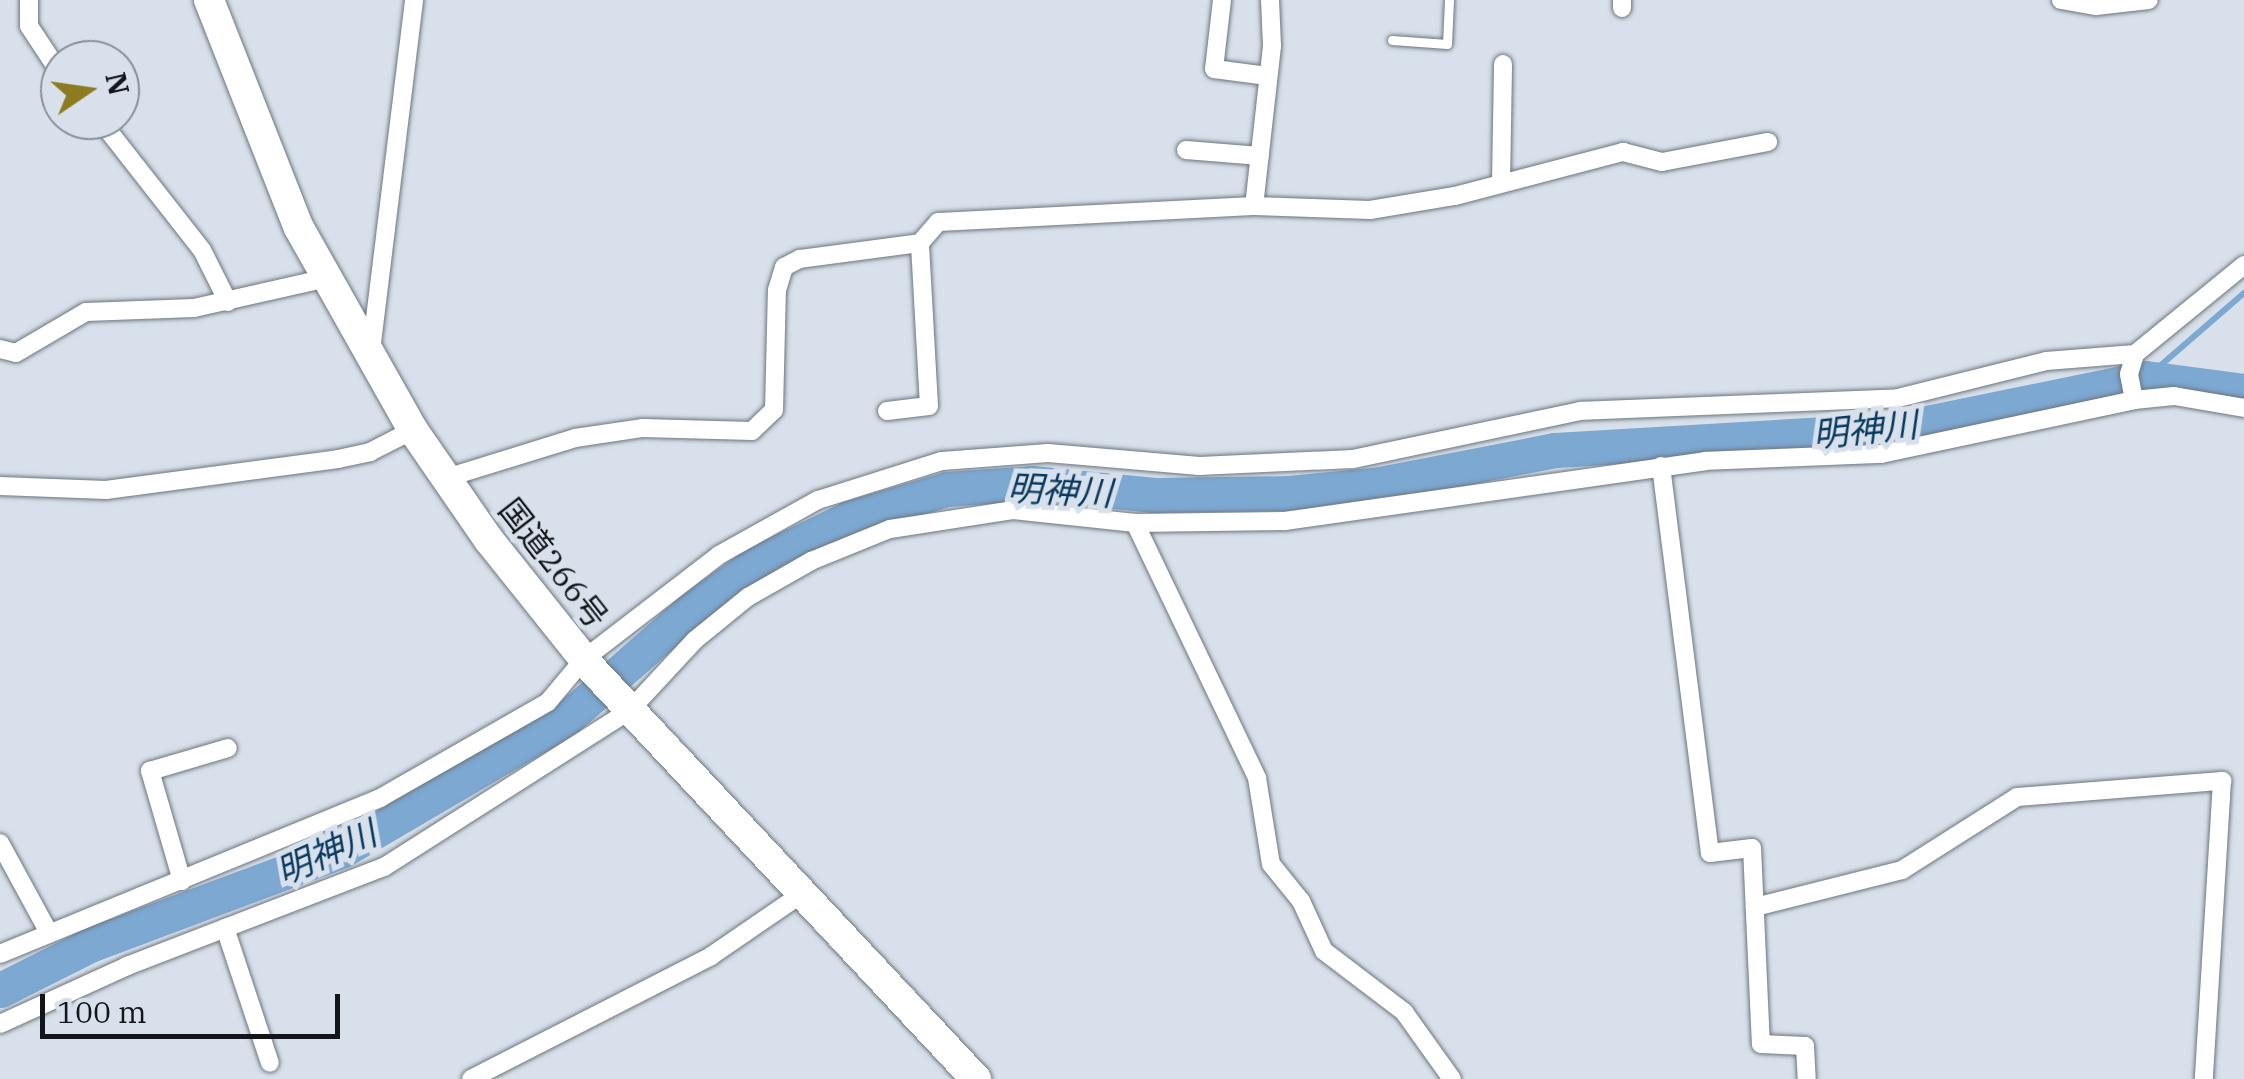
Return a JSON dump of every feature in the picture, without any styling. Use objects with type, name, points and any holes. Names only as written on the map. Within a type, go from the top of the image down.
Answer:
[{"type":"highway","name":"国道266号","points":[[209,0],[299,228],[413,430],[446,478],[588,664],[806,891],[976,1079]]},
{"type":"street","points":[[29,0],[29,26],[40,43]]},
{"type":"street","points":[[371,357],[414,0]]},
{"type":"street","points":[[1222,0],[1214,69],[1268,76]]},
{"type":"street","points":[[1254,206],[1268,76],[1270,0]]},
{"type":"street","points":[[2061,0],[2096,6],[2149,0]]},
{"type":"street","points":[[1501,182],[1503,64]]},
{"type":"street","points":[[116,140],[202,250],[228,302]]},
{"type":"street","points":[[446,478],[575,438],[643,428],[752,431],[774,410],[777,290],[784,268],[800,259],[920,243],[938,222],[1254,206],[1370,210],[1623,152],[1662,162],[1768,142]]},
{"type":"street","points":[[1186,150],[1260,156]]},
{"type":"street","points":[[887,411],[930,406],[920,243]]},
{"type":"street","points":[[0,954],[48,931],[182,881],[380,798],[548,702],[719,554],[818,500],[942,461],[1048,453],[1199,466],[1354,459],[1580,412],[1898,398],[2046,362],[2135,354],[2244,265]]},
{"type":"street","points":[[0,349],[16,354],[86,312],[228,302],[327,278]]},
{"type":"street","points":[[2132,388],[2135,354]]},
{"type":"street","points":[[0,1024],[225,928],[384,868],[625,704],[748,598],[810,561],[890,530],[1012,510],[1208,526],[1358,514],[1661,466],[1881,454],[2132,388],[2244,408]]},
{"type":"street","points":[[0,486],[106,490],[299,464],[370,452],[413,430]]},
{"type":"street","points":[[1661,466],[1710,853],[1752,848],[1761,1044],[1805,1046],[1807,1079]]},
{"type":"street","points":[[1135,523],[1258,778],[1271,864],[1301,901],[1324,951],[1404,1012],[1452,1079]]},
{"type":"street","points":[[182,881],[150,771],[228,748]]},
{"type":"street","points":[[1754,907],[1902,870],[2016,797],[2222,780],[2204,1079]]},
{"type":"street","points":[[0,842],[48,931]]},
{"type":"street","points":[[471,1079],[711,956],[806,891]]},
{"type":"street","points":[[225,928],[270,1063]]},
{"type":"lane","points":[[1392,40],[1446,44],[1449,0]]},
{"type":"waterway","points":[[2146,378],[2244,293]]},
{"type":"waterway","name":"明神川","points":[[0,990],[92,944],[343,850],[566,719],[693,608],[754,564],[849,518],[947,489],[1032,483],[1154,495],[1289,493],[1380,484],[1555,450],[1893,430],[2146,378],[2244,391]]}]
